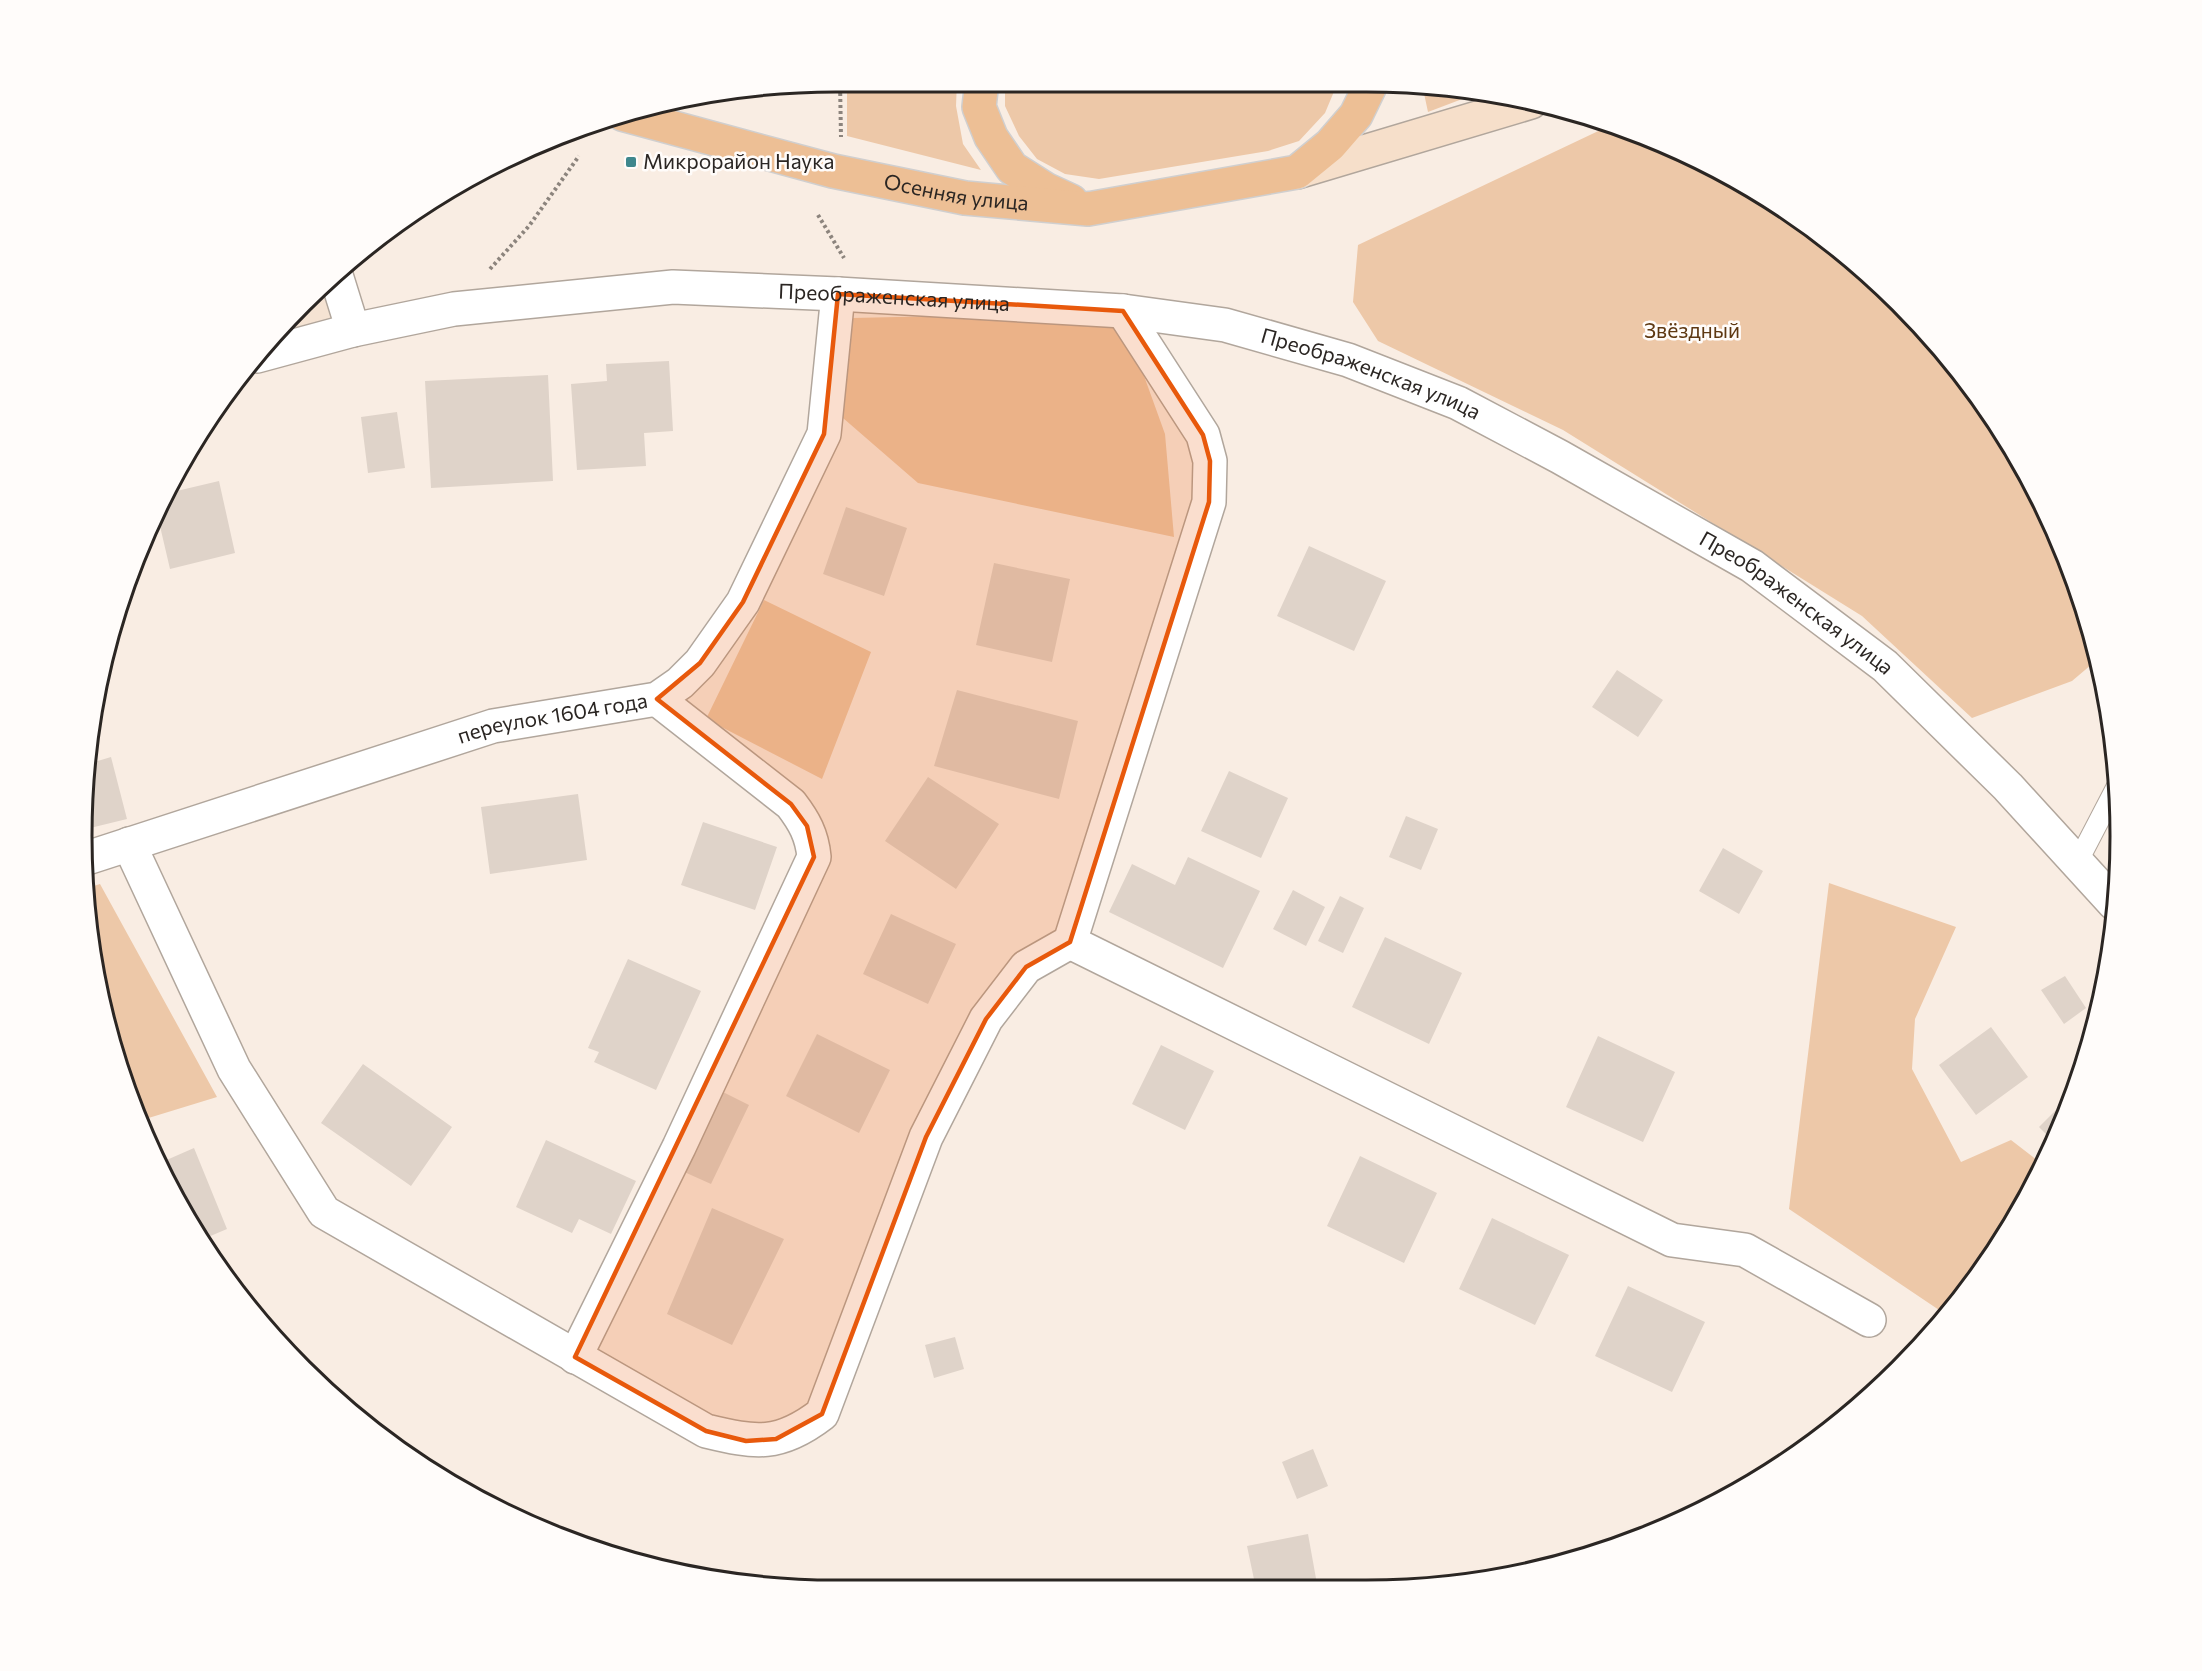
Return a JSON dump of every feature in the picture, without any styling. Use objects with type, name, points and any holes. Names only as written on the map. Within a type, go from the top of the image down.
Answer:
[{"type":"main road","points":[[981,92],[979,107],[991,136],[1012,168],[1045,189],[1088,209]]},
{"type":"main road","points":[[1296,171],[1330,145],[1356,115],[1367,92]]},
{"type":"main road","points":[[1296,171],[1515,107]]},
{"type":"main road","name":"Осенняя улица","points":[[638,119],[833,171],[965,198],[1088,209],[1296,171]]},
{"type":"street","points":[[338,282],[353,330]]},
{"type":"street","name":"Преображенская улица","points":[[270,352],[353,330],[454,309],[673,287],[1123,311],[1225,325],[1348,360],[1458,403],[1560,457],[1742,560],[1885,666],[2008,787],[2108,896]]},
{"type":"street","name":"переулок 1604 года","points":[[92,856],[493,726],[657,699],[680,682],[700,663],[743,602],[824,434],[838,294]]},
{"type":"street","points":[[129,844],[234,1069],[324,1212],[706,1431],[746,1441],[776,1439],[803,1429],[822,1414],[926,1137],[986,1018],[1026,967],[1070,942],[1209,502],[1210,461],[1203,435],[1123,311]]},
{"type":"street","points":[[575,1356],[679,1147],[814,857],[813,842],[807,826],[791,804],[657,699]]},
{"type":"street","points":[[1070,942],[1671,1240],[1745,1250],[1869,1320]]},
{"type":"lane","points":[[2077,863],[2109,801]]},
{"type":"path","points":[[840,92],[841,138]]},
{"type":"path","points":[[454,309],[529,226],[579,156]]},
{"type":"highlighted area","points":[[838,294],[1123,311],[1203,435],[1210,461],[1209,502],[1070,942],[1026,967],[986,1019],[926,1137],[822,1414],[776,1439],[746,1441],[706,1431],[575,1357],[814,857],[807,826],[791,804],[657,699],[700,663],[743,602],[824,434]]},
{"type":"shaded area","points":[[325,294],[335,325],[286,335]]},
{"type":"green space","points":[[847,92],[957,92],[956,106],[963,144],[981,170],[847,136]]},
{"type":"green space","points":[[1005,92],[1334,92],[1325,113],[1299,141],[1268,151],[1099,179],[1065,174],[1037,159],[1019,136],[1005,106]]},
{"type":"green space","points":[[1424,94],[1465,98],[1428,112]]},
{"type":"green space","name":"Звёздный","points":[[1601,130],[1696,168],[1739,191],[1819,245],[1857,276],[1893,309],[1957,383],[1985,422],[2034,506],[2071,596],[2090,666],[2072,681],[1972,718],[1862,616],[1563,430],[1378,341],[1353,302],[1358,245]]},
{"type":"green space","points":[[989,315],[1126,326],[1165,434],[1174,537],[918,483],[843,418],[852,318]]},
{"type":"green space","points":[[764,600],[871,652],[822,779],[706,719]]},
{"type":"green space","points":[[1829,883],[1956,927],[1915,1019],[1912,1069],[1961,1162],[2011,1140],[2036,1160],[2011,1208],[1985,1249],[1939,1310],[1789,1209]]},
{"type":"green space","points":[[100,884],[217,1097],[147,1118],[131,1075],[106,981],[93,886]]},
{"type":"building","points":[[669,361],[673,431],[644,433],[646,466],[577,470],[571,384],[607,381],[606,364]]},
{"type":"building","points":[[548,375],[553,481],[431,488],[425,381]]},
{"type":"building","points":[[397,412],[405,468],[368,473],[361,417]]},
{"type":"building","points":[[219,481],[235,553],[170,569],[160,525],[176,491]]},
{"type":"building","points":[[846,507],[907,528],[884,596],[823,574]]},
{"type":"building","points":[[1309,546],[1386,581],[1354,651],[1277,616]]},
{"type":"building","points":[[994,563],[1070,579],[1052,662],[976,645]]},
{"type":"building","points":[[1617,670],[1663,700],[1638,737],[1592,707]]},
{"type":"building","points":[[957,690],[1078,721],[1059,799],[934,766]]},
{"type":"building","points":[[111,757],[127,819],[92,827],[93,787],[96,762]]},
{"type":"building","points":[[1229,771],[1288,798],[1261,858],[1201,831]]},
{"type":"building","points":[[928,777],[999,824],[956,889],[885,841]]},
{"type":"building","points":[[578,794],[587,860],[490,874],[481,807]]},
{"type":"building","points":[[1406,816],[1438,829],[1421,870],[1389,857]]},
{"type":"building","points":[[703,822],[777,847],[755,910],[681,885]]},
{"type":"building","points":[[1723,848],[1763,871],[1739,914],[1699,891]]},
{"type":"building","points":[[1188,857],[1260,891],[1223,968],[1109,912],[1132,864],[1175,885]]},
{"type":"building","points":[[1293,890],[1325,907],[1306,946],[1273,929]]},
{"type":"building","points":[[1340,896],[1364,908],[1343,953],[1318,941]]},
{"type":"building","points":[[891,914],[956,944],[928,1004],[863,974]]},
{"type":"building","points":[[1385,937],[1462,973],[1429,1044],[1352,1007]]},
{"type":"building","points":[[628,959],[701,991],[656,1090],[594,1062],[599,1052],[588,1048]]},
{"type":"building","points":[[2065,976],[2086,1008],[2064,1024],[2041,990]]},
{"type":"building","points":[[1991,1027],[2028,1077],[1976,1115],[1939,1065]]},
{"type":"building","points":[[817,1034],[890,1070],[859,1133],[786,1096]]},
{"type":"building","points":[[1598,1036],[1675,1072],[1643,1142],[1566,1107]]},
{"type":"building","points":[[1161,1045],[1214,1071],[1185,1130],[1132,1104]]},
{"type":"building","points":[[363,1064],[452,1127],[411,1186],[321,1123]]},
{"type":"building","points":[[721,1091],[749,1105],[711,1184],[682,1171]]},
{"type":"building","points":[[2059,1107],[2047,1135],[2039,1127]]},
{"type":"building","points":[[546,1140],[636,1181],[611,1234],[579,1219],[572,1233],[516,1207]]},
{"type":"building","points":[[194,1148],[227,1229],[209,1237],[166,1160]]},
{"type":"building","points":[[1360,1156],[1437,1193],[1404,1263],[1327,1226]]},
{"type":"building","points":[[712,1208],[784,1239],[732,1345],[667,1314]]},
{"type":"building","points":[[1492,1218],[1569,1255],[1535,1325],[1459,1289]]},
{"type":"building","points":[[1628,1286],[1705,1322],[1672,1392],[1595,1356]]},
{"type":"building","points":[[955,1337],[964,1369],[934,1378],[925,1345]]},
{"type":"building","points":[[1313,1449],[1328,1486],[1297,1499],[1282,1462]]},
{"type":"building","points":[[1308,1534],[1316,1580],[1254,1580],[1247,1546]]},
{"type":"place","name":"Микрорайон Наука","points":[[631,162]]}]
